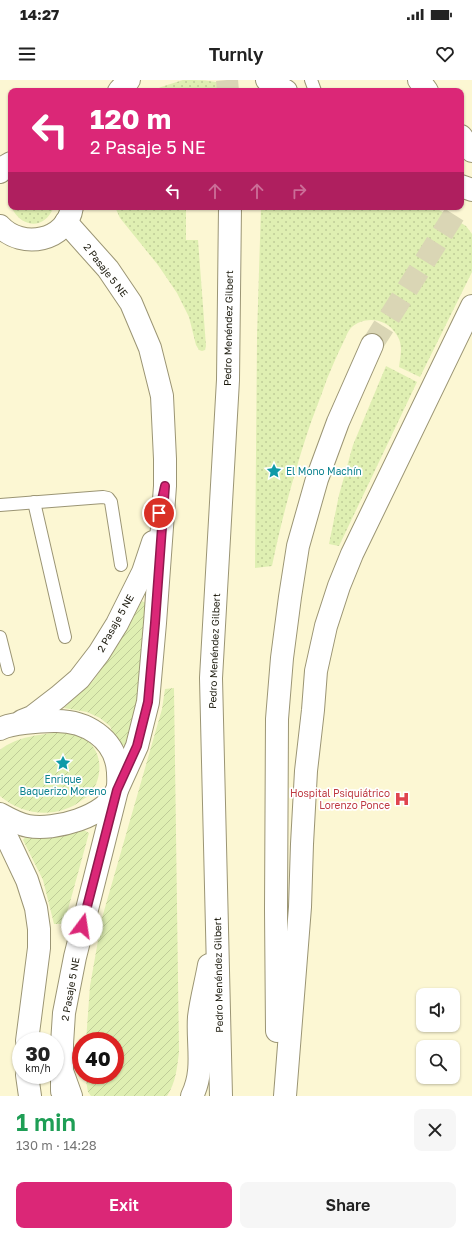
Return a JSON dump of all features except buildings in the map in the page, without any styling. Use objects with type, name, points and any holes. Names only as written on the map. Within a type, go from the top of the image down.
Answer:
[{"type":"main road","points":[[122,88],[129,80]]},
{"type":"main road","points":[[267,80],[281,88]]},
{"type":"main road","points":[[464,140],[472,151]]},
{"type":"main road","name":"Pedro Menéndez Gilbert","points":[[221,1096],[211,678],[228,380],[230,210]]},
{"type":"main road","points":[[0,226],[5,231],[17,238],[31,240],[44,238],[56,232],[69,215]]},
{"type":"main road","name":"2 Pasaje 5 NE","points":[[63,1032],[64,1013],[75,957],[117,790],[137,746],[148,702],[165,486],[162,396],[150,348],[131,303],[69,215]]},
{"type":"main road","points":[[285,1096],[300,907],[306,772],[316,671],[326,626],[338,586],[352,554],[472,306]]},
{"type":"main road","points":[[278,1096],[276,910],[277,726],[282,658],[298,546],[317,479],[338,422],[372,345]]},
{"type":"main road","name":"2 Pasaje 5 NE","points":[[4,728],[32,717],[58,697],[79,679],[99,653],[143,572],[153,540],[165,486]]},
{"type":"main road","points":[[0,814],[28,826],[46,827],[74,821],[94,813],[108,803],[117,790],[117,765],[113,753],[107,742],[87,727],[74,722],[59,720],[4,728]]},
{"type":"main road","points":[[0,823],[27,880],[36,908],[39,929],[39,948],[28,1032]]},
{"type":"main road","points":[[192,1096],[199,1072],[199,1018],[217,919]]},
{"type":"main road","points":[[64,1077],[71,1096]]},
{"type":"main road","points":[[28,1084],[30,1096]]},
{"type":"main road","name":"2 Pasaje 5 NE","points":[[62,1084],[62,1096]]},
{"type":"lane","points":[[0,505],[102,497],[108,498],[111,502],[121,565]]},
{"type":"lane","points":[[34,502],[65,637]]},
{"type":"lane","points":[[0,637],[8,670]]},
{"type":"green space","points":[[183,80],[198,80],[212,81],[235,88],[159,88]]},
{"type":"green space","points":[[14,210],[52,210],[47,217],[39,223],[31,223],[23,220]]},
{"type":"green space","points":[[116,210],[186,210],[186,240],[198,240],[206,346],[205,350],[199,350],[196,345],[189,317],[177,293],[158,265],[120,218]]},
{"type":"green space","points":[[261,210],[439,210],[466,226],[472,234],[472,272],[420,377],[399,367],[401,347],[399,339],[393,330],[388,326],[372,320],[360,322],[350,329],[327,379],[307,434],[279,533],[272,566],[255,568],[257,336]]},
{"type":"green space","points":[[386,366],[417,382],[339,546],[329,544],[339,495],[353,445]]},
{"type":"green space","points":[[142,601],[148,604],[142,682],[125,745],[118,745],[110,726],[100,718],[87,712],[64,708],[93,681],[115,649]]},
{"type":"green space","points":[[174,688],[179,1052],[176,1075],[167,1096],[91,1096],[88,1092],[87,1084],[124,1084],[124,1032],[87,1032],[90,986],[102,918],[162,709],[165,689]]},
{"type":"green space","points":[[61,732],[79,735],[93,746],[97,753],[99,761],[98,777],[90,794],[73,806],[62,810],[41,813],[19,808],[0,796],[0,750],[21,739]]},
{"type":"green space","points":[[82,829],[89,833],[64,924],[54,924],[43,880],[23,840],[27,835],[43,838],[66,836]]},
{"type":"tunnel","points":[[227,80],[228,88]]},
{"type":"tunnel","points":[[372,345],[457,210]]},
{"type":"place","name":"El Mono Machín","points":[[274,471]]},
{"type":"place","name":"Enrique Baquerizo Moreno","points":[[63,763]]},
{"type":"place","name":"Hospital Psiquiátrico Lorenzo Ponce","points":[[402,799]]},
{"type":"route","points":[[82,926],[117,790],[137,746],[148,702],[165,486],[159,513]]}]
